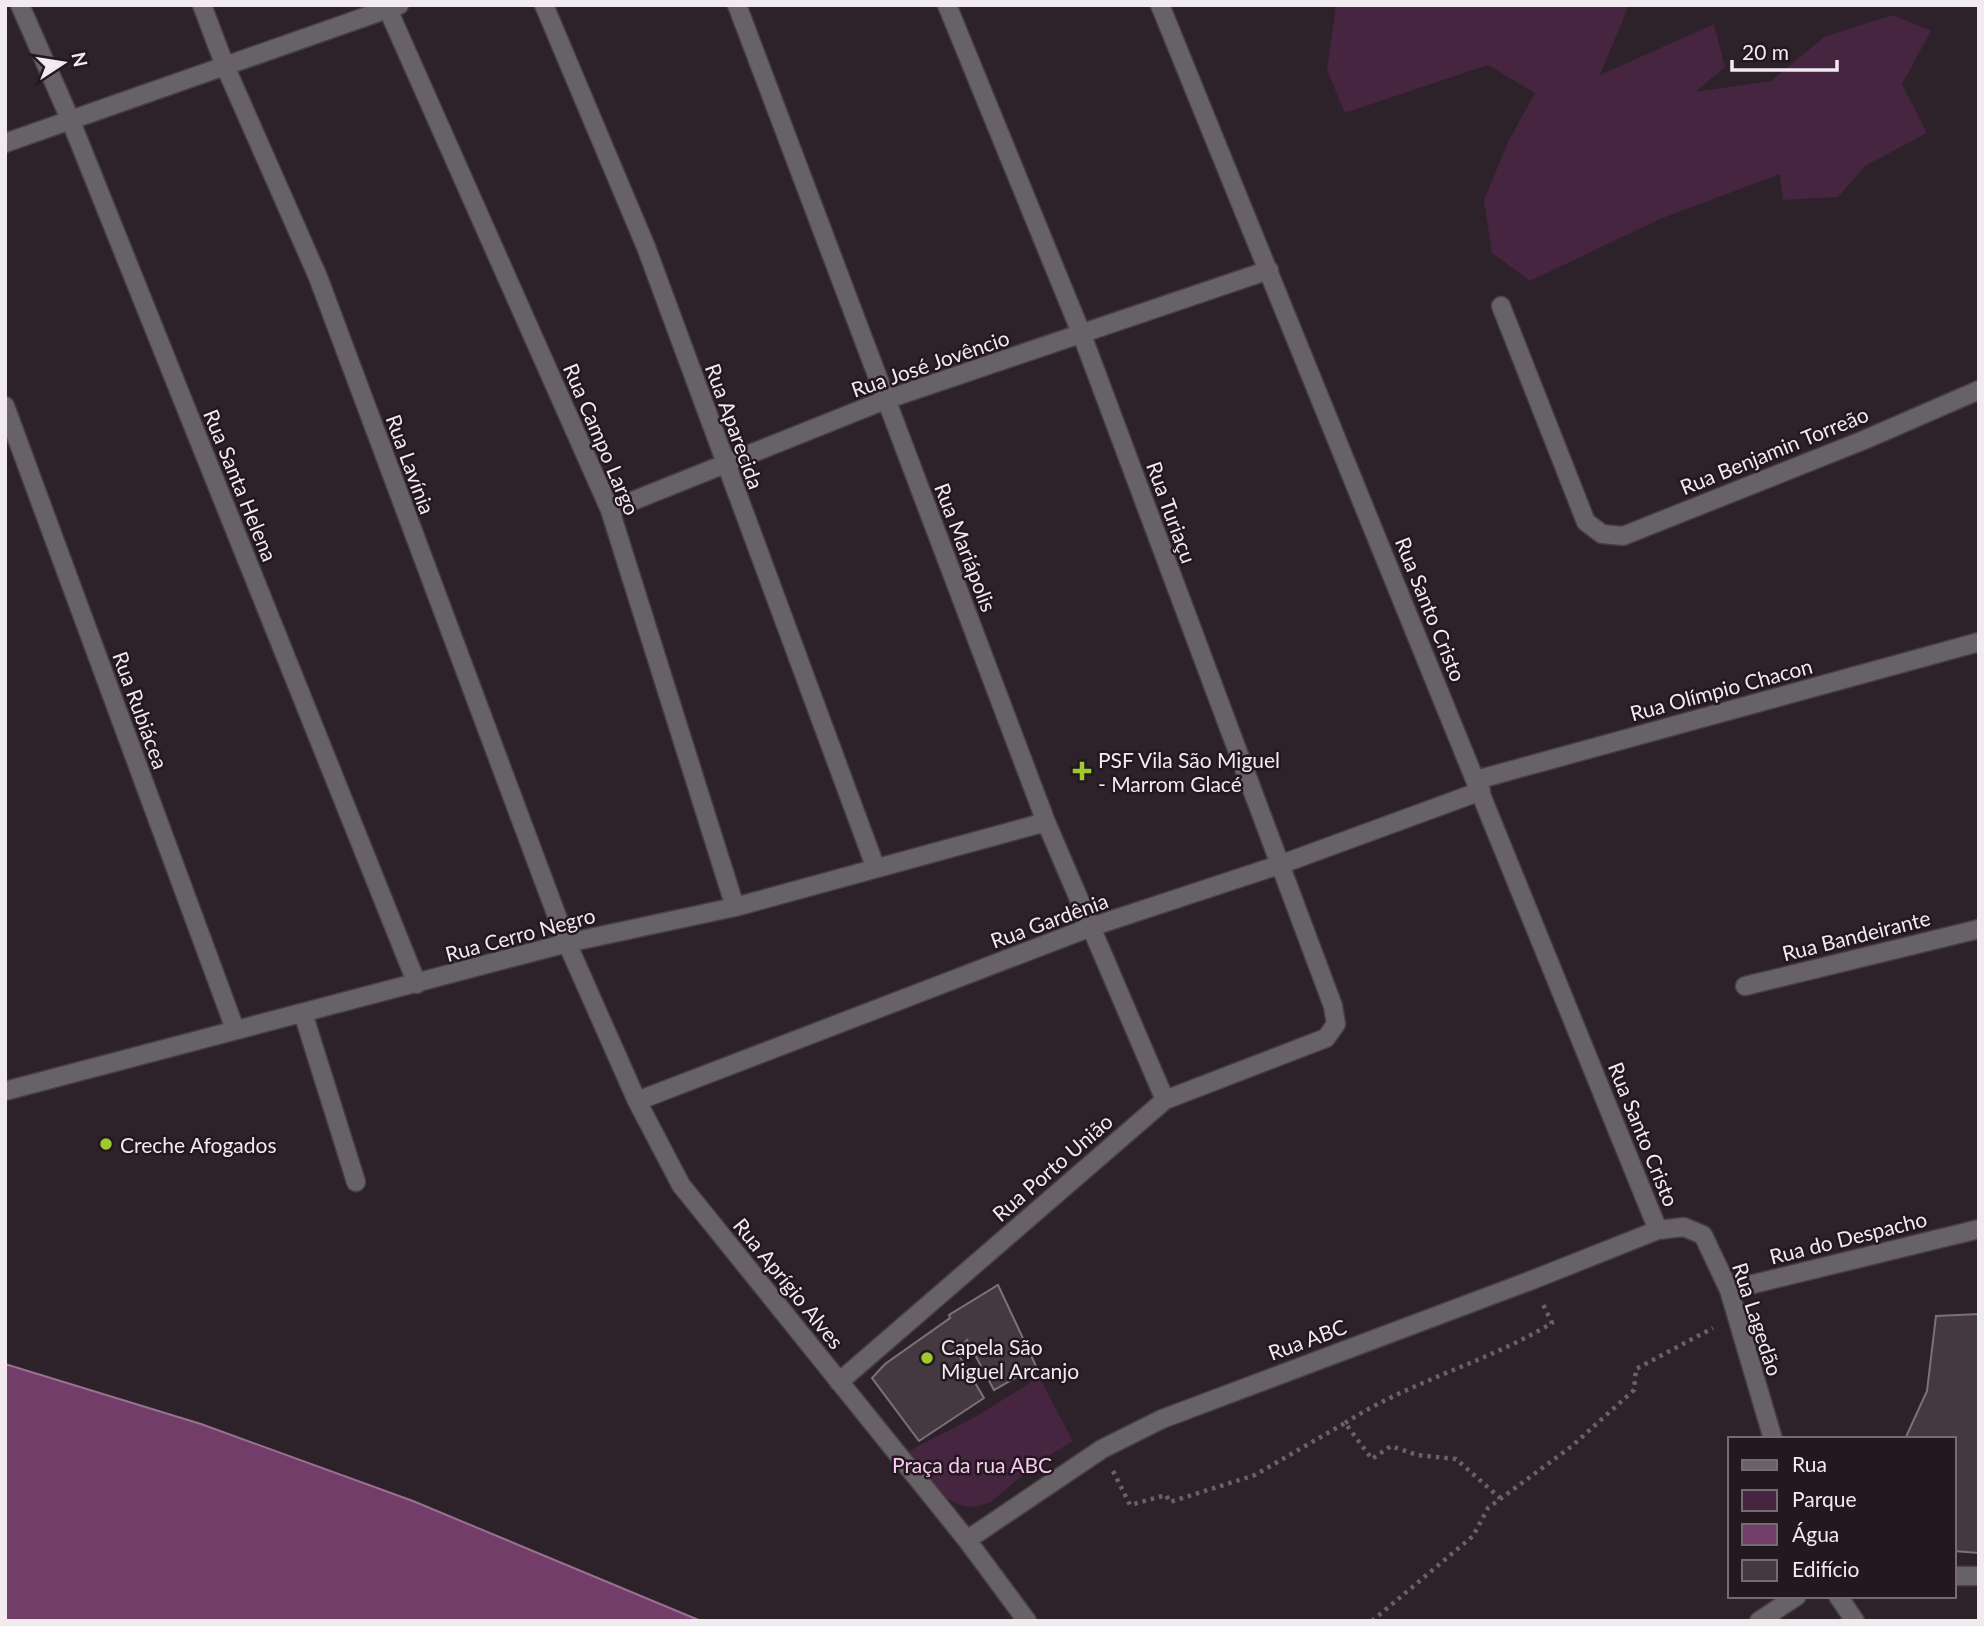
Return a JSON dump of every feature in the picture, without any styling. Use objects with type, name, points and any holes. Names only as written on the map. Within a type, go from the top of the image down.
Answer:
[{"type":"street","name":"Rua Santa Helena","points":[[20,5],[70,119],[417,984]]},
{"type":"street","name":"Rua Lavínia","points":[[202,5],[225,66],[317,278],[567,943]]},
{"type":"street","name":"Rua Aparecida","points":[[544,5],[646,247],[875,866]]},
{"type":"street","name":"Rua Mariápolis","points":[[737,5],[1046,822],[1165,1100]]},
{"type":"street","name":"Rua Turiaçu","points":[[947,5],[1082,335],[1333,1006],[1336,1024],[1326,1038]]},
{"type":"street","name":"Rua Santo Cristo","points":[[1160,5],[1658,1230]]},
{"type":"street","points":[[5,143],[391,7]]},
{"type":"street","name":"Rua Campo Largo","points":[[391,7],[610,510],[735,907]]},
{"type":"street","name":"Rua José Jovêncio","points":[[610,510],[885,400],[1269,271]]},
{"type":"street","name":"Rua Benjamin Torreão","points":[[1502,306],[1587,522],[1602,534],[1623,536],[1864,440],[1979,390]]},
{"type":"street","name":"Rua Rubiácea","points":[[5,406],[235,1029]]},
{"type":"street","name":"Rua Olímpio Chacon","points":[[1478,785],[1979,642]]},
{"type":"street","name":"Rua Gardênia","points":[[637,1101],[1091,927],[1279,865],[1478,785]]},
{"type":"street","name":"Rua Cerro Negro","points":[[5,1091],[567,943],[735,907],[875,866],[1046,822]]},
{"type":"street","name":"Rua Bandeirante","points":[[1745,986],[1979,929]]},
{"type":"street","name":"Rua Aprígio Alves","points":[[567,943],[637,1101],[681,1185],[967,1540],[1027,1621]]},
{"type":"street","points":[[303,1013],[356,1182]]},
{"type":"street","name":"Rua Porto União","points":[[839,1382],[1165,1100],[1326,1038]]},
{"type":"street","name":"Rua ABC","points":[[967,1540],[1102,1449],[1162,1419],[1658,1230],[1684,1227]]},
{"type":"street","name":"Rua Lagedão","points":[[1684,1227],[1703,1236],[1729,1290],[1772,1437]]},
{"type":"street","name":"Rua do Despacho","points":[[1729,1290],[1979,1229]]},
{"type":"street","points":[[1956,1576],[1979,1576]]},
{"type":"street","points":[[1759,1621],[1794,1598]]},
{"type":"street","points":[[1839,1598],[1855,1621]]},
{"type":"path","points":[[1102,1449],[1130,1505],[1166,1495],[1170,1502],[1255,1475],[1382,1400],[1482,1360],[1552,1323],[1532,1280]]},
{"type":"path","points":[[1372,1621],[1473,1536],[1488,1507],[1572,1446],[1634,1390],[1636,1369],[1735,1316]]},
{"type":"path","points":[[1345,1423],[1372,1459],[1391,1446],[1417,1455],[1456,1459],[1500,1498]]},
{"type":"green space","points":[[1336,5],[1629,5],[1600,75],[1714,24],[1725,67],[1695,92],[1771,81],[1824,37],[1893,15],[1931,31],[1902,84],[1927,133],[1865,166],[1838,197],[1783,200],[1780,174],[1660,219],[1530,281],[1492,253],[1484,200],[1508,142],[1535,93],[1488,65],[1345,113],[1327,70]]},
{"type":"green space","name":"Praça da rua ABC","points":[[1039,1377],[1073,1441],[1040,1461],[992,1501],[977,1507],[963,1506],[946,1498],[909,1451],[975,1417]]},
{"type":"water","points":[[5,1364],[201,1424],[413,1501],[701,1621],[5,1621]]},
{"type":"building","name":"Capela São Miguel Arcanjo","points":[[998,1285],[1036,1366],[994,1390],[967,1340],[957,1352],[984,1398],[919,1441],[872,1378],[885,1364],[950,1318],[949,1315]]},
{"type":"building","points":[[1979,1314],[1979,1553],[1956,1551],[1956,1437],[1906,1437],[1927,1391],[1936,1316]]},
{"type":"place","name":"PSF Vila São Miguel - Marrom Glacé","points":[[1082,771]]},
{"type":"place","name":"Creche Afogados","points":[[106,1144]]},
{"type":"place","name":"Capela São Miguel Arcanjo","points":[[927,1358]]}]
